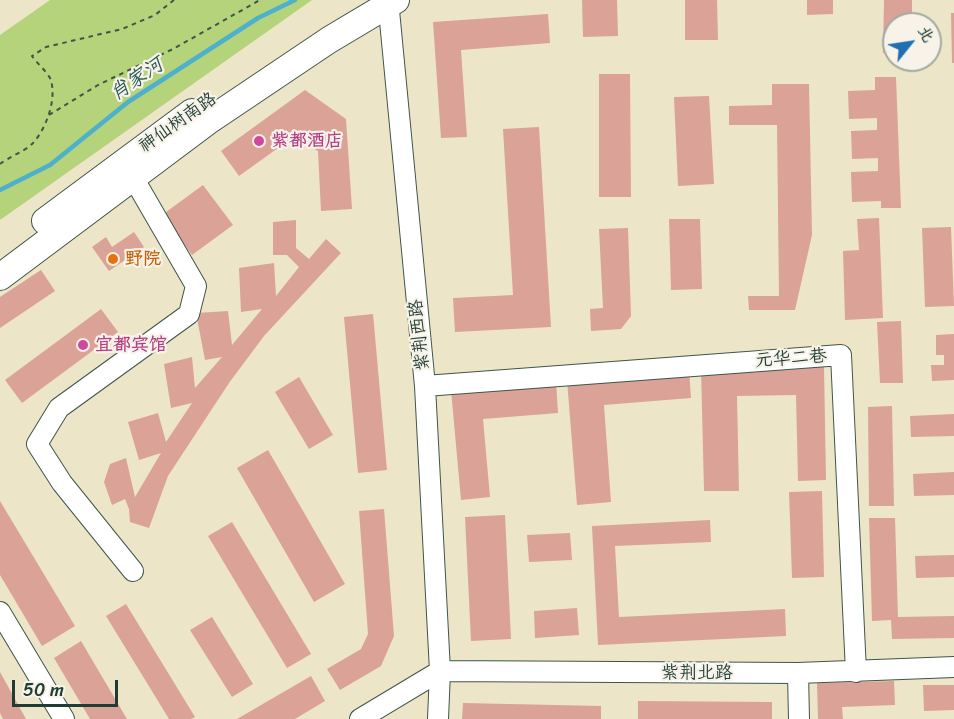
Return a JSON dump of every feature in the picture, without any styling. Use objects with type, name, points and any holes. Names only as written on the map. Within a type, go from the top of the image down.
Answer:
[{"type":"main road","name":"神仙树南路","points":[[0,255],[128,170],[186,115],[363,0]]},
{"type":"main road","points":[[0,276],[128,170],[207,122],[329,40],[391,2]]},
{"type":"street","name":"紫荆西路","points":[[391,2],[425,386],[440,671],[438,719]]},
{"type":"street","points":[[128,170],[196,286],[189,314],[59,408],[37,444],[62,483],[133,571]]},
{"type":"street","name":"元华二巷","points":[[425,386],[841,355],[856,672]]},
{"type":"street","points":[[0,612],[64,719]]},
{"type":"street","name":"紫荆北路","points":[[440,671],[798,673],[954,667]]},
{"type":"street","points":[[360,719],[440,671]]},
{"type":"street","points":[[798,673],[799,719]]},
{"type":"path","points":[[0,164],[32,145],[49,115],[53,95],[50,78],[32,56],[46,47],[122,29],[155,15],[174,0]]},
{"type":"path","points":[[49,115],[98,85],[173,49],[260,0]]},
{"type":"green space","points":[[50,0],[312,0],[0,220],[0,35]]},
{"type":"building","points":[[582,0],[617,0],[618,36],[583,37]]},
{"type":"building","points":[[685,0],[717,0],[718,40],[685,40]]},
{"type":"building","points":[[807,0],[833,0],[833,14],[807,15]]},
{"type":"building","points":[[884,0],[912,0],[912,12],[884,12]]},
{"type":"building","points":[[951,13],[954,13],[954,63],[952,63]]},
{"type":"building","points":[[548,14],[550,43],[461,50],[467,137],[441,138],[433,22]]},
{"type":"building","points":[[599,74],[630,74],[631,197],[599,197]]},
{"type":"building","points":[[875,77],[896,77],[901,208],[881,208],[881,201],[852,202],[851,172],[878,171],[878,158],[852,159],[851,131],[877,130],[877,118],[849,119],[848,91],[875,90]]},
{"type":"building","points":[[772,84],[809,84],[812,235],[795,310],[749,310],[748,296],[779,296],[777,125],[729,125],[729,106],[772,105]]},
{"type":"building","points":[[305,90],[346,119],[352,209],[321,211],[318,151],[292,138],[239,176],[221,151]]},
{"type":"building","points":[[709,96],[714,184],[678,186],[674,97]]},
{"type":"building","points":[[539,127],[551,327],[455,332],[453,298],[513,295],[503,129]]},
{"type":"building","points":[[203,185],[233,225],[192,255],[162,215]]},
{"type":"building","points":[[879,218],[883,318],[845,320],[843,251],[859,250],[857,219]]},
{"type":"building","points":[[669,219],[700,219],[702,289],[671,290]]},
{"type":"building","points":[[296,220],[296,248],[309,259],[326,239],[341,253],[264,336],[229,383],[168,476],[149,528],[130,522],[125,499],[112,505],[104,482],[110,464],[126,458],[135,497],[161,453],[139,460],[128,422],[158,413],[166,442],[192,403],[171,408],[164,364],[192,357],[195,388],[222,357],[205,360],[196,313],[228,311],[232,345],[262,309],[241,312],[239,268],[274,263],[276,296],[299,267],[287,255],[273,255],[273,222]]},
{"type":"building","points":[[951,227],[954,306],[925,307],[922,228]]},
{"type":"building","points":[[628,228],[631,316],[621,329],[591,331],[590,309],[603,308],[599,229]]},
{"type":"building","name":"野院","points":[[134,232],[144,247],[109,271],[92,247],[106,237],[112,247]]},
{"type":"building","points":[[41,270],[55,291],[0,328],[0,297]]},
{"type":"building","points":[[101,309],[118,332],[22,403],[5,380]]},
{"type":"building","points":[[373,314],[387,470],[358,473],[344,317]]},
{"type":"building","points":[[901,321],[903,383],[880,383],[877,322]]},
{"type":"building","points":[[954,334],[954,380],[932,381],[931,365],[944,365],[944,355],[936,355],[936,335]]},
{"type":"building","points":[[824,366],[826,480],[798,481],[796,395],[737,396],[739,491],[704,491],[701,369]]},
{"type":"building","points":[[689,370],[691,398],[604,405],[611,502],[577,505],[567,380]]},
{"type":"building","points":[[299,377],[333,435],[309,449],[275,392]]},
{"type":"building","points":[[556,381],[558,413],[483,419],[490,497],[461,500],[451,390]]},
{"type":"building","points":[[892,406],[894,506],[869,506],[868,407]]},
{"type":"building","points":[[954,414],[954,436],[911,437],[910,416]]},
{"type":"building","points":[[268,450],[345,584],[314,602],[237,468]]},
{"type":"building","points":[[954,472],[954,495],[914,496],[913,474]]},
{"type":"building","points":[[822,491],[824,577],[792,578],[789,492]]},
{"type":"building","points":[[0,501],[75,626],[42,646],[0,575]]},
{"type":"building","points":[[384,509],[394,636],[381,666],[340,690],[327,669],[361,649],[368,634],[359,511]]},
{"type":"building","points":[[505,515],[511,639],[471,641],[465,517]]},
{"type":"building","points":[[869,518],[895,518],[898,617],[954,616],[954,638],[892,639],[891,620],[872,621]]},
{"type":"building","points":[[710,520],[711,542],[615,546],[619,617],[785,609],[786,636],[598,645],[592,526]]},
{"type":"building","points":[[232,522],[311,654],[287,668],[208,536]]},
{"type":"building","points":[[570,533],[572,560],[529,562],[527,535]]},
{"type":"building","points":[[954,555],[954,577],[916,578],[915,556]]},
{"type":"building","points":[[126,604],[195,717],[169,719],[106,616]]},
{"type":"building","points":[[577,608],[579,635],[535,638],[534,611]]},
{"type":"building","points":[[212,617],[253,684],[232,697],[190,630]]},
{"type":"building","points":[[81,641],[127,719],[90,719],[54,658]]},
{"type":"building","points":[[0,672],[26,719],[3,719],[0,713]]},
{"type":"building","points":[[311,676],[325,701],[295,719],[237,719]]},
{"type":"building","points":[[894,681],[895,705],[842,707],[843,719],[818,719],[817,683]]},
{"type":"building","points":[[923,685],[954,685],[954,710],[924,711]]},
{"type":"building","points":[[638,701],[772,702],[772,719],[638,719]]},
{"type":"building","points":[[463,703],[601,706],[601,719],[462,719]]},
{"type":"waterway","name":"肖家河","points":[[0,190],[50,165],[128,102],[258,18],[295,0]]},
{"type":"place","name":"紫都酒店","points":[[259,141]]},
{"type":"place","name":"野院","points":[[113,259]]},
{"type":"place","name":"宜都宾馆","points":[[83,345]]}]
